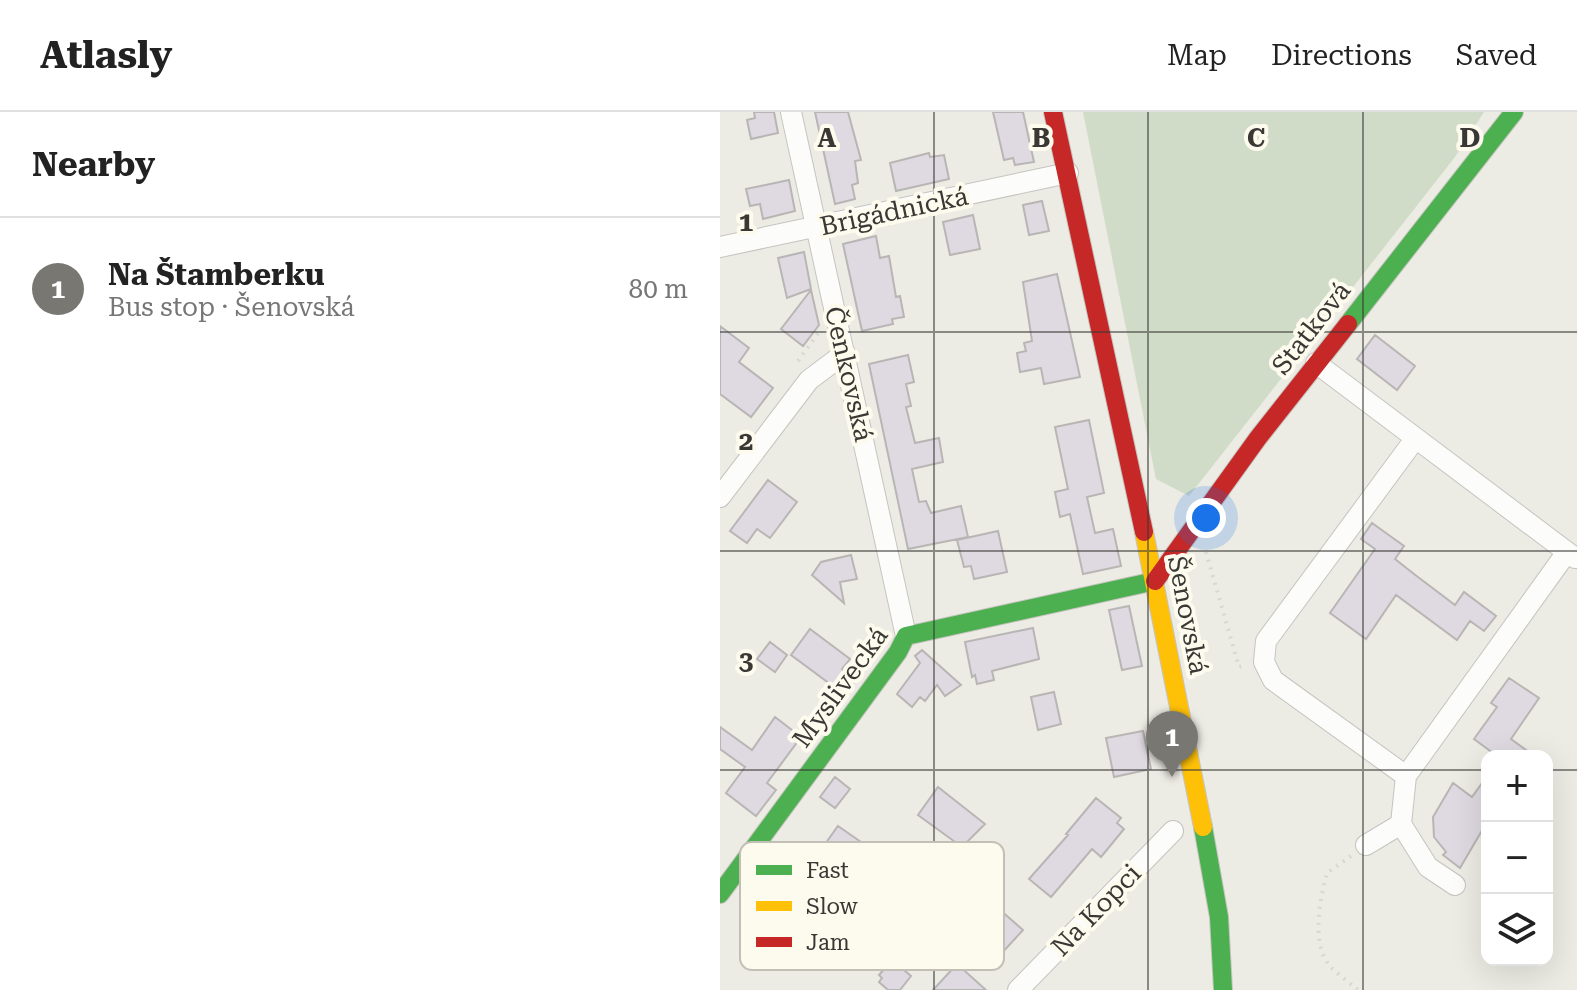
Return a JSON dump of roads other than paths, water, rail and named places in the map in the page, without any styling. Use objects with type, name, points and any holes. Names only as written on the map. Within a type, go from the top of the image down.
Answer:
[{"type":"street","name":"Čenkovská","points":[[791,112],[906,636]]},
{"type":"street","name":"Šenovská","points":[[1053,112],[1155,581],[1219,917],[1223,990]]},
{"type":"street","name":"Statková","points":[[1155,581],[1258,438],[1514,112]]},
{"type":"street","name":"Brigádnická","points":[[720,247],[1068,173]]},
{"type":"street","points":[[720,497],[809,380],[845,353]]},
{"type":"street","points":[[1316,363],[1572,555],[1406,776],[1401,824],[1428,867],[1455,885]]},
{"type":"street","points":[[1406,776],[1273,680],[1264,662],[1266,641],[1415,439]]},
{"type":"street","name":"Myslivecká","points":[[758,842],[898,652],[906,636],[1155,581]]},
{"type":"street","points":[[1366,845],[1401,824]]},
{"type":"street","name":"Na Kopci","points":[[1018,990],[1173,831]]},
{"type":"street","name":"Myslivecká","points":[[720,894],[740,867]]},
{"type":"place","name":"Na Štamberku","points":[[1172,777]]}]
